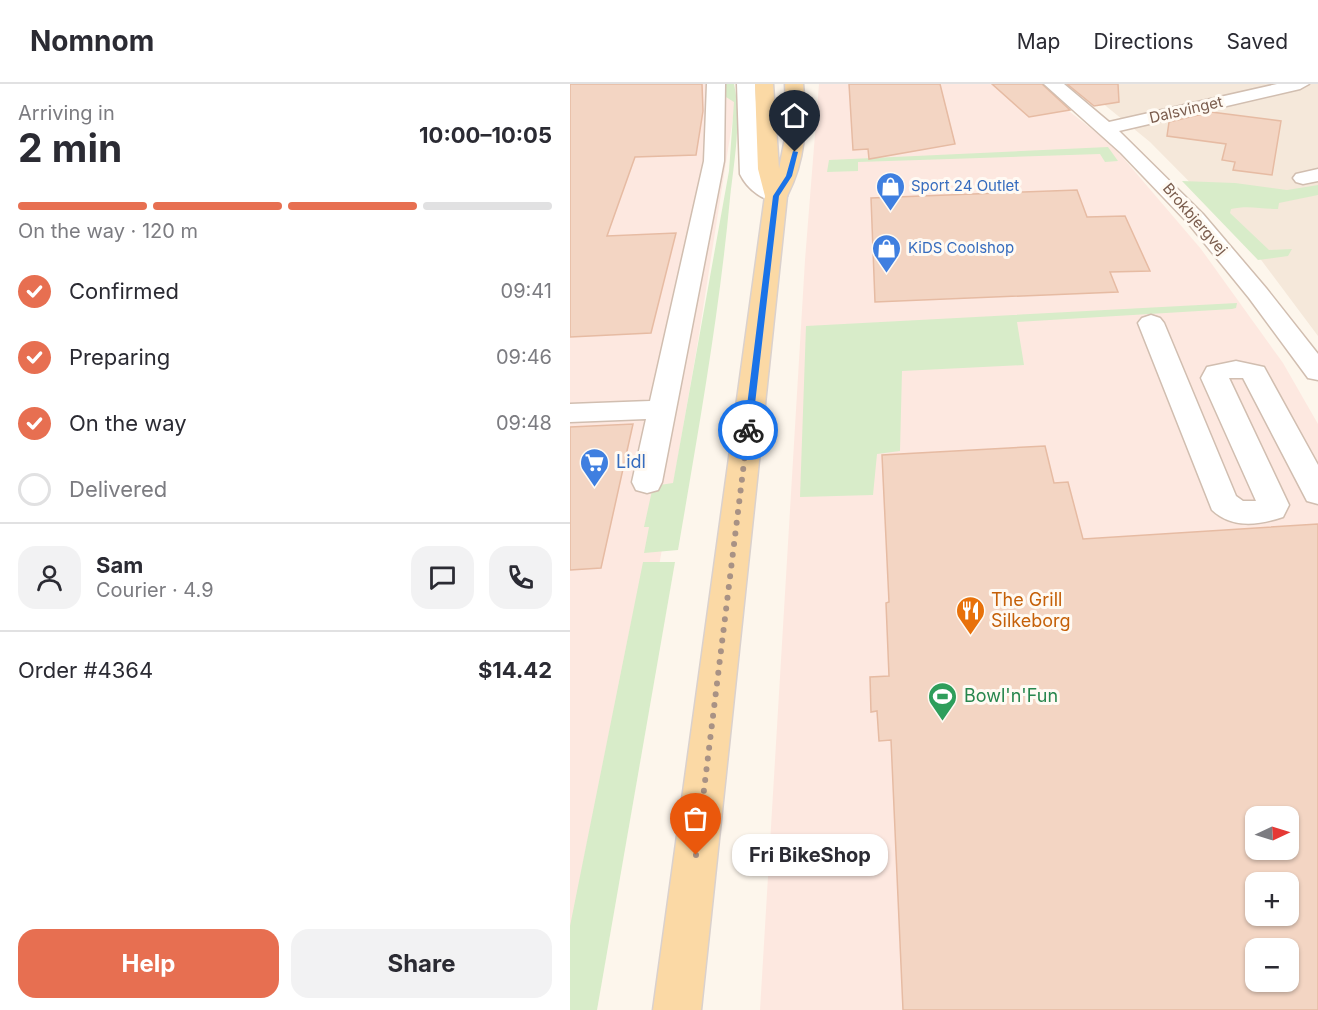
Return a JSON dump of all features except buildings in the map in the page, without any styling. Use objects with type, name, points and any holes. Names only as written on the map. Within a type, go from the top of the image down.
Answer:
[{"type":"main road","points":[[764,84],[767,100],[768,177],[776,196]]},
{"type":"main road","points":[[677,1010],[776,196],[789,176],[795,152],[797,105],[794,84]]},
{"type":"street","points":[[647,482],[714,161],[716,84]]},
{"type":"street","points":[[746,84],[749,150],[747,168],[753,180],[776,196]]},
{"type":"street","name":"Brokbjergvej","points":[[1053,84],[1107,128],[1152,170],[1204,227],[1318,372]]},
{"type":"street","name":"Dalsvinget","points":[[1107,128],[1300,84]]},
{"type":"street","points":[[1151,323],[1223,502],[1228,508],[1247,513],[1267,512],[1274,505],[1215,378],[1216,374],[1227,370],[1249,370],[1254,373],[1318,494]]},
{"type":"street","points":[[570,413],[664,409]]},
{"type":"shaded area","points":[[570,84],[730,84],[735,105],[697,347],[582,1010],[570,1010]]},
{"type":"shaded area","points":[[819,84],[1035,84],[1113,146],[1201,249],[1283,363],[1318,424],[1318,1010],[760,1010],[805,260]]},
{"type":"shaded area","points":[[1079,84],[1318,84],[1318,336],[1244,237],[1150,142]]},
{"type":"green space","points":[[723,84],[734,84],[737,112],[736,141],[720,286],[693,462],[678,550],[644,553],[649,527],[644,527],[653,486],[673,483],[729,171],[734,102],[726,97]]},
{"type":"green space","points":[[1108,147],[1118,161],[1105,162],[1100,154],[858,162],[858,171],[827,172],[829,160]]},
{"type":"green space","points":[[1182,181],[1235,183],[1287,190],[1318,185],[1318,195],[1279,203],[1278,209],[1249,207],[1231,209],[1230,213],[1269,250],[1292,249],[1288,256],[1258,260]]},
{"type":"green space","points":[[1237,303],[1236,308],[1232,309],[1017,322],[1024,365],[902,371],[900,451],[877,454],[873,495],[800,497],[806,326]]},
{"type":"green space","points":[[643,562],[675,562],[597,1010],[570,1010],[570,926]]},
{"type":"way so far","points":[[696,855],[748,430]]},
{"type":"place","name":"Sport 24 Outlet","points":[[890,212]]},
{"type":"place","name":"KiDS Coolshop","points":[[887,274]]},
{"type":"place","name":"Lidl","points":[[595,488]]},
{"type":"place","name":"The Grill Silkeborg","points":[[970,636]]},
{"type":"place","name":"Bowl'n'Fun","points":[[943,722]]},
{"type":"place","name":"Fri BikeShop","points":[[696,855]]},
{"type":"route","points":[[748,430],[776,196],[789,176],[795,152]]}]
